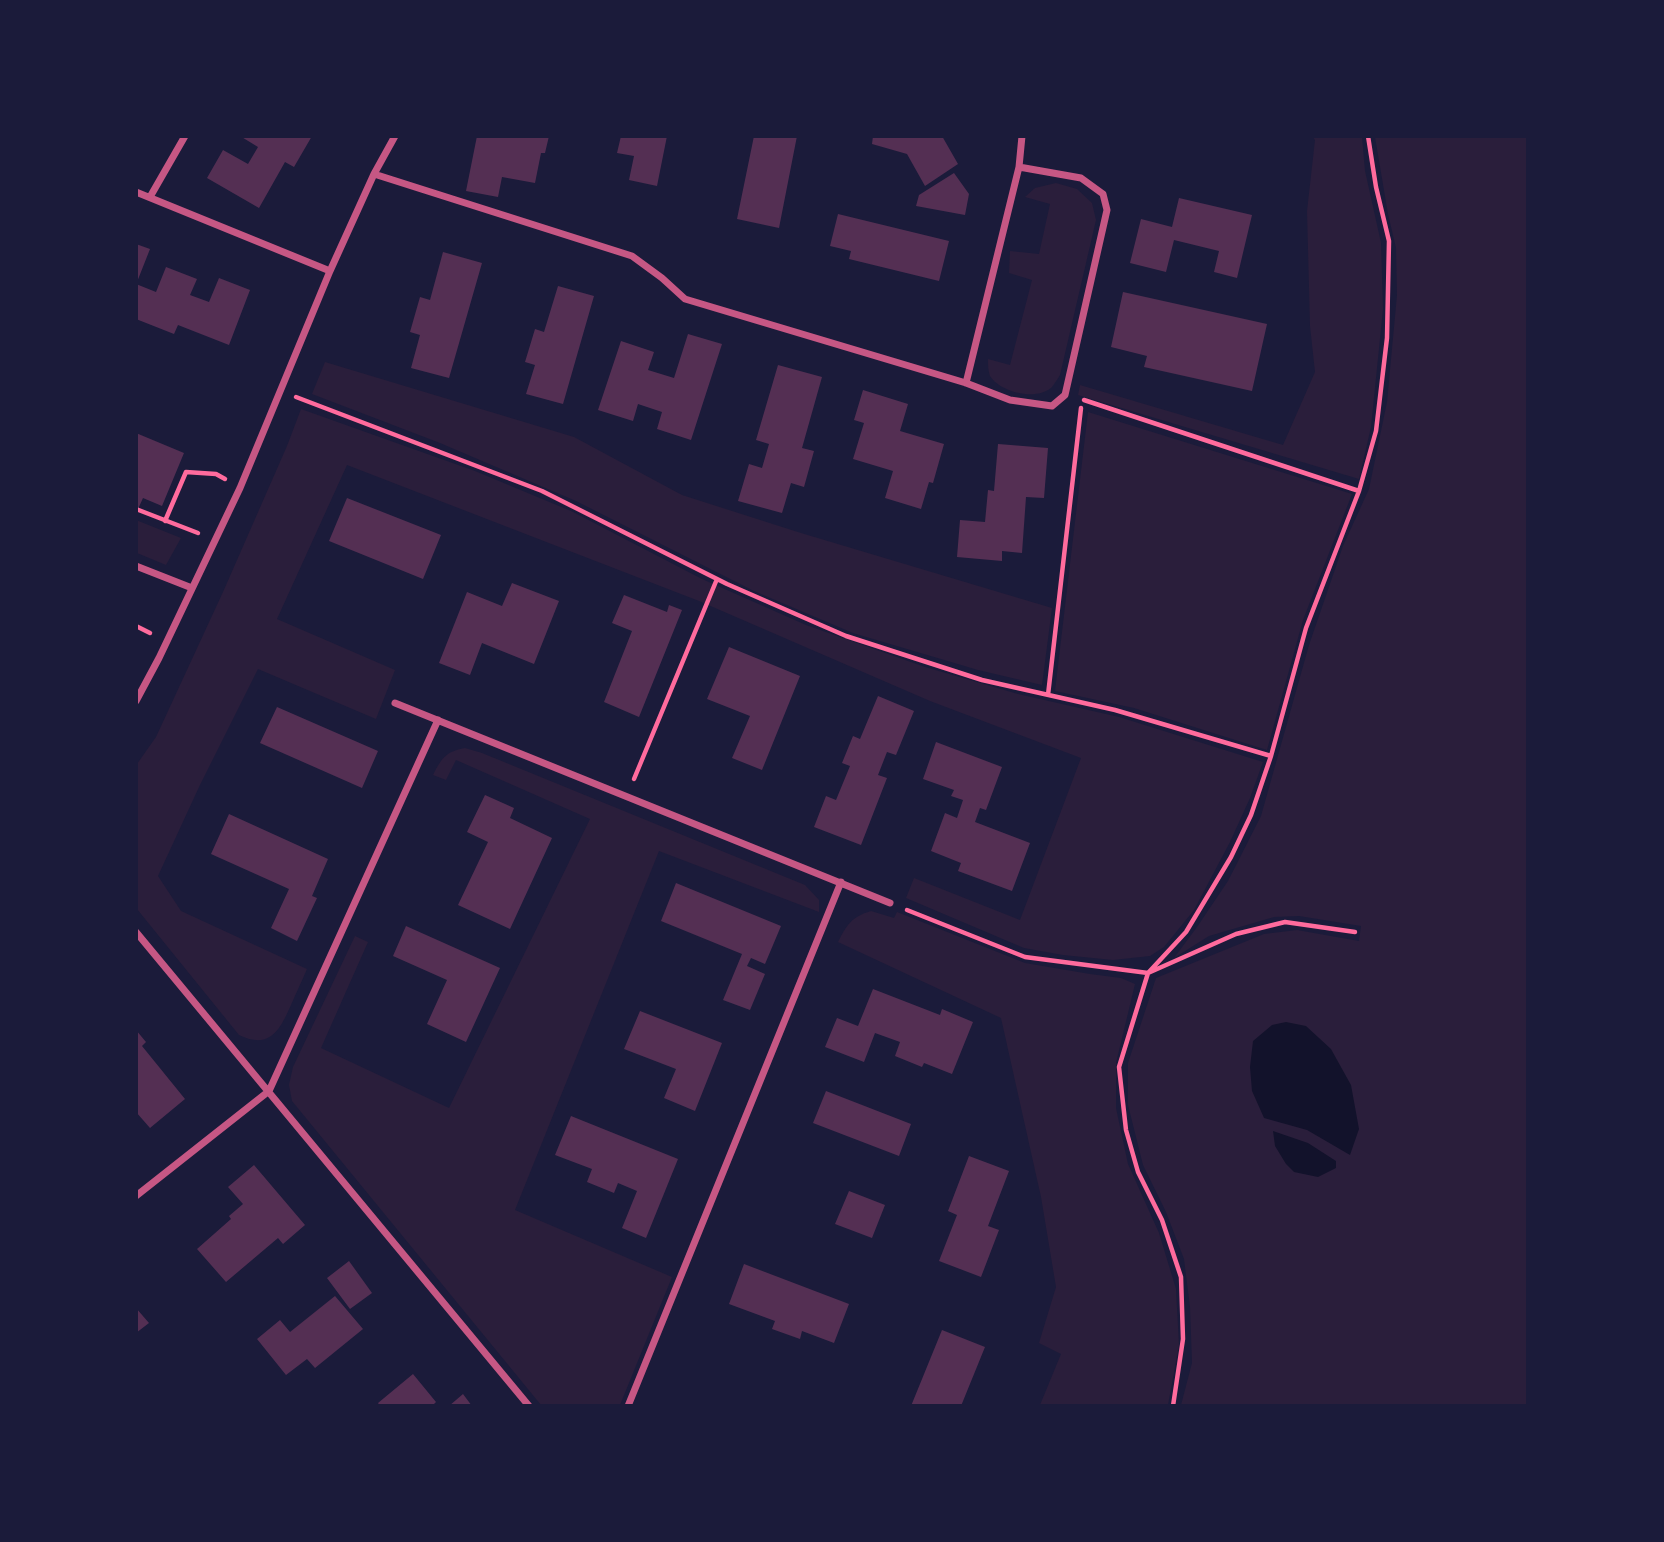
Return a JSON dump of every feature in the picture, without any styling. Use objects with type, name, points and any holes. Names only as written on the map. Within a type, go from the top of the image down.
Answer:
[{"type":"street","points":[[150,197],[185,136]]},
{"type":"street","points":[[136,701],[240,488],[330,271],[374,174],[395,136]]},
{"type":"street","points":[[966,383],[1019,167],[1022,136]]},
{"type":"street","points":[[374,174],[632,256],[685,299],[966,383],[1010,400],[1052,406],[1065,395],[1107,210],[1103,194],[1081,178],[1019,167]]},
{"type":"street","points":[[136,192],[330,271]]},
{"type":"street","points":[[136,566],[192,588]]},
{"type":"street","points":[[395,703],[890,903]]},
{"type":"street","points":[[136,1196],[269,1091],[438,720]]},
{"type":"street","points":[[628,1405],[841,883]]},
{"type":"street","points":[[136,932],[529,1405]]},
{"type":"path","points":[[1173,1405],[1184,1339],[1181,1276],[1162,1220],[1135,1162],[1126,1130],[1119,1067],[1148,973],[1186,932],[1231,857],[1251,816],[1271,756],[1306,628],[1359,491],[1376,431],[1387,338],[1389,241],[1376,187],[1368,136]]},
{"type":"path","points":[[280,390],[542,491],[717,579],[846,636],[982,680],[1115,710],[1271,756]]},
{"type":"path","points":[[1065,395],[1359,491]]},
{"type":"path","points":[[1048,695],[1083,400]]},
{"type":"path","points":[[165,521],[186,472],[216,474],[240,488]]},
{"type":"path","points":[[136,509],[215,540]]},
{"type":"path","points":[[627,796],[717,579]]},
{"type":"path","points":[[890,903],[1026,957],[1148,973],[1236,934],[1285,922],[1354,932]]},
{"type":"shaded area","points":[[1313,137],[1362,137],[1365,171],[1381,243],[1383,309],[1371,427],[1359,479],[1078,395],[1080,385],[1283,445],[1315,372],[1310,326],[1307,211],[1315,140]]},
{"type":"shaded area","points":[[1375,137],[1527,137],[1527,1405],[1181,1405],[1192,1363],[1190,1307],[1184,1259],[1166,1212],[1143,1165],[1128,1105],[1128,1063],[1156,978],[1264,934],[1297,930],[1359,941],[1361,926],[1299,916],[1274,917],[1209,936],[1174,958],[1228,881],[1261,816],[1309,645],[1343,546],[1369,489],[1387,402],[1397,295],[1396,248]]},
{"type":"shaded area","points":[[1056,183],[1077,189],[1092,203],[1096,220],[1060,375],[1051,388],[1044,392],[1018,393],[995,382],[989,374],[988,359],[1010,365],[1032,280],[1009,273],[1010,251],[1039,254],[1050,204],[1025,197],[1035,188]]},
{"type":"shaded area","points":[[325,362],[574,437],[682,495],[1052,608],[1042,685],[978,670],[853,633],[754,591],[576,501],[440,443],[312,394]]},
{"type":"shaded area","points":[[301,409],[475,471],[571,511],[702,579],[806,625],[925,667],[1018,694],[1119,717],[1263,762],[1250,798],[1194,910],[1164,947],[1150,956],[1113,960],[1024,948],[906,898],[914,878],[1020,920],[1081,758],[930,701],[699,601],[347,465],[277,619],[395,670],[376,719],[258,669],[158,876],[181,911],[307,969],[283,1022],[272,1035],[259,1040],[239,1035],[137,909],[137,764],[156,737],[223,592]]},
{"type":"shaded area","points":[[1088,412],[1352,494],[1303,620],[1267,750],[1134,708],[1055,691]]},
{"type":"shaded area","points":[[136,520],[181,538],[166,565],[137,553]]},
{"type":"shaded area","points":[[465,748],[805,885],[819,900],[819,912],[659,851],[515,1210],[672,1277],[620,1405],[541,1405],[292,1101],[289,1085],[293,1067],[355,936],[368,942],[321,1048],[449,1108],[590,819],[456,760],[446,780],[433,775],[445,757]]},
{"type":"shaded area","points":[[871,911],[894,918],[897,912],[1025,963],[1121,978],[1135,984],[1116,1063],[1116,1108],[1128,1164],[1159,1233],[1176,1289],[1179,1345],[1168,1405],[1040,1405],[1061,1354],[1039,1343],[1056,1287],[1041,1197],[1001,1018],[838,942],[850,922]]},
{"type":"shaded area","points":[[1286,1022],[1306,1026],[1331,1049],[1351,1085],[1359,1129],[1350,1155],[1307,1130],[1264,1118],[1252,1091],[1250,1067],[1253,1041],[1272,1025]]},
{"type":"shaded area","points":[[1273,1131],[1308,1143],[1336,1161],[1336,1168],[1318,1177],[1294,1172],[1275,1146]]},
{"type":"building","points":[[240,136],[312,136],[294,167],[285,162],[259,208],[207,178],[223,150],[248,164],[258,147]]},
{"type":"building","points":[[477,136],[549,136],[545,153],[541,153],[535,183],[502,177],[498,197],[466,191]]},
{"type":"building","points":[[621,136],[667,136],[657,186],[629,180],[634,156],[617,153]]},
{"type":"building","points":[[754,136],[797,136],[779,228],[737,219]]},
{"type":"building","points":[[873,136],[942,136],[958,164],[925,186],[907,154],[872,144]]},
{"type":"building","points":[[954,173],[969,194],[965,215],[916,206],[919,195]]},
{"type":"building","points":[[1179,198],[1252,215],[1237,278],[1214,272],[1219,251],[1174,240],[1166,272],[1130,263],[1141,219],[1172,227]]},
{"type":"building","points":[[838,214],[949,241],[939,281],[849,259],[851,251],[830,246]]},
{"type":"building","points":[[136,244],[150,249],[137,282],[136,282]]},
{"type":"building","points":[[443,252],[482,263],[449,378],[411,368],[420,335],[410,332],[420,297],[430,300]]},
{"type":"building","points":[[166,267],[197,279],[190,295],[209,302],[219,278],[250,290],[229,345],[178,325],[174,334],[136,319],[136,284],[156,292]]},
{"type":"building","points":[[558,286],[594,296],[563,404],[526,394],[535,365],[525,362],[535,329],[544,332]]},
{"type":"building","points":[[1123,292],[1267,324],[1252,391],[1144,367],[1147,356],[1111,347]]},
{"type":"building","points":[[688,334],[722,344],[691,440],[657,429],[662,412],[638,404],[633,421],[598,410],[621,341],[654,352],[648,370],[674,378]]},
{"type":"building","points":[[778,365],[822,377],[802,448],[814,451],[804,487],[791,483],[782,513],[738,501],[749,464],[762,468],[769,444],[756,440]]},
{"type":"building","points":[[863,390],[908,404],[900,431],[944,444],[933,483],[929,482],[921,509],[885,498],[893,471],[853,459],[864,423],[854,420]]},
{"type":"building","points":[[136,433],[184,453],[162,506],[143,498],[136,509]]},
{"type":"building","points":[[998,444],[1048,448],[1044,498],[1026,497],[1022,553],[1002,551],[1002,561],[957,557],[960,520],[985,522],[988,490],[994,491]]},
{"type":"building","points":[[347,498],[441,535],[423,579],[329,541]]},
{"type":"building","points":[[512,583],[559,601],[534,664],[482,643],[470,675],[439,663],[467,592],[502,606]]},
{"type":"building","points":[[624,595],[667,612],[669,605],[682,610],[639,717],[604,702],[632,631],[612,623]]},
{"type":"building","points":[[729,647],[800,676],[762,770],[732,758],[750,716],[707,699]]},
{"type":"building","points":[[878,696],[914,711],[896,755],[887,752],[878,775],[887,778],[861,845],[814,827],[826,796],[836,800],[850,766],[842,763],[853,736],[860,739]]},
{"type":"building","points":[[277,707],[378,751],[362,788],[260,743]]},
{"type":"building","points":[[936,742],[1002,767],[986,810],[980,808],[975,822],[1030,843],[1012,891],[958,871],[961,863],[931,851],[945,813],[957,818],[963,800],[951,796],[954,790],[923,779]]},
{"type":"building","points":[[485,795],[514,808],[510,818],[552,838],[510,929],[458,905],[488,842],[467,832]]},
{"type":"building","points":[[229,814],[328,859],[312,896],[317,898],[297,941],[271,928],[289,889],[211,854]]},
{"type":"building","points":[[676,883],[781,926],[765,964],[751,958],[747,966],[765,974],[750,1010],[723,1000],[742,954],[661,921]]},
{"type":"building","points":[[406,926],[500,968],[466,1042],[427,1024],[447,980],[393,956]]},
{"type":"building","points":[[873,989],[940,1015],[942,1009],[973,1022],[952,1074],[924,1063],[922,1067],[895,1056],[900,1042],[875,1033],[864,1062],[825,1047],[837,1018],[858,1026]]},
{"type":"building","points":[[640,1011],[722,1043],[695,1111],[664,1098],[676,1069],[624,1049]]},
{"type":"building","points":[[136,1030],[146,1042],[142,1046],[185,1099],[150,1128],[136,1112]]},
{"type":"building","points":[[826,1091],[911,1124],[899,1156],[813,1123]]},
{"type":"building","points":[[571,1116],[678,1159],[646,1238],[622,1228],[637,1191],[618,1183],[614,1193],[587,1182],[592,1169],[555,1155]]},
{"type":"building","points":[[969,1156],[1009,1171],[988,1226],[999,1230],[981,1277],[939,1261],[957,1215],[948,1211]]},
{"type":"building","points":[[254,1165],[305,1225],[283,1244],[278,1238],[226,1282],[197,1249],[231,1219],[229,1216],[243,1204],[228,1187]]},
{"type":"building","points":[[849,1191],[885,1205],[872,1238],[835,1224]]},
{"type":"building","points":[[349,1261],[372,1293],[350,1309],[327,1278]]},
{"type":"building","points":[[744,1264],[849,1304],[834,1343],[802,1331],[800,1339],[772,1329],[775,1321],[729,1304]]},
{"type":"building","points":[[335,1296],[363,1329],[315,1368],[307,1359],[286,1375],[257,1339],[280,1320],[290,1332]]},
{"type":"building","points":[[136,1308],[149,1323],[136,1333]]},
{"type":"building","points":[[942,1330],[985,1347],[961,1406],[911,1406]]},
{"type":"building","points":[[413,1374],[436,1402],[432,1406],[380,1406],[378,1403]]},
{"type":"building","points":[[463,1394],[472,1406],[449,1406]]}]
